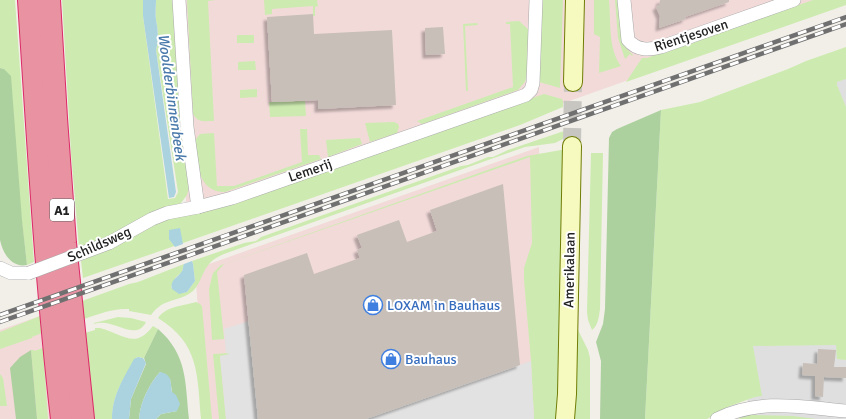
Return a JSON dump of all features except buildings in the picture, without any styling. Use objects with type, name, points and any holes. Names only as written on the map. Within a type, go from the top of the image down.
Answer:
[{"type":"highway","name":"A1","points":[[28,0],[45,242],[62,419]]},
{"type":"highway","name":"A1","points":[[49,0],[65,243],[83,419]]},
{"type":"main road","points":[[573,82],[575,0]]},
{"type":"main road","name":"Amerikalaan","points":[[565,419],[567,394],[572,146]]},
{"type":"main road","name":"Amerikalaan","points":[[567,394],[569,419]]},
{"type":"street","points":[[178,0],[188,130],[198,207]]},
{"type":"street","name":"Lemerij","points":[[198,207],[232,198],[526,95],[532,90],[533,83],[536,0]]},
{"type":"street","name":"Rientjesoven","points":[[624,0],[628,40],[632,45],[640,49],[661,47],[794,0]]},
{"type":"street","name":"Schildsweg","points":[[0,268],[11,273],[29,273],[109,243],[152,219],[167,213],[198,207]]},
{"type":"street","points":[[717,419],[729,413],[756,406],[786,405],[846,411]]},
{"type":"shaded area","points":[[175,0],[846,0],[846,3],[188,236]]},
{"type":"shaded area","points":[[846,49],[846,419],[751,419],[738,344]]},
{"type":"shaded area","points":[[539,147],[544,419],[206,419],[195,269]]},
{"type":"shaded area","points":[[63,308],[75,419],[0,419],[0,330]]},
{"type":"shaded area","points":[[249,321],[259,419],[226,419],[220,356],[230,354],[226,353],[224,329]]},
{"type":"shaded area","points":[[531,361],[534,419],[364,419],[502,371]]},
{"type":"green space","points":[[0,0],[15,0],[34,262],[27,265],[4,69],[0,68]]},
{"type":"green space","points":[[62,0],[143,0],[143,16],[168,199],[175,198],[178,192],[156,50],[158,35],[156,0],[174,0],[177,60],[189,188],[187,195],[181,203],[109,237],[79,247],[71,153]]},
{"type":"green space","points":[[187,0],[216,0],[208,1],[214,121],[199,120],[193,114]]},
{"type":"green space","points":[[264,0],[317,0],[318,6],[315,7],[315,16],[313,16],[313,6],[272,9],[272,14],[265,15]]},
{"type":"green space","points":[[541,0],[563,0],[560,88],[539,82]]},
{"type":"green space","points":[[594,0],[609,0],[612,43],[621,66],[599,73],[600,37],[594,34]]},
{"type":"green space","points":[[615,0],[619,0],[622,41],[625,47],[633,55],[632,56],[630,54],[625,59],[618,38]]},
{"type":"green space","points":[[813,0],[846,0],[846,5],[626,82],[642,58],[647,58]]},
{"type":"green space","points":[[519,21],[529,30],[527,75],[525,82],[518,90],[422,124],[417,121],[513,87],[510,24],[506,24],[506,22]]},
{"type":"green space","points":[[477,23],[478,25],[465,26],[468,91],[466,91],[463,24]]},
{"type":"green space","points":[[237,35],[254,35],[254,43],[237,43]]},
{"type":"green space","points":[[846,47],[846,79],[837,82],[837,85],[846,107],[846,360],[837,359],[836,345],[753,346],[762,396],[730,406],[707,419],[645,419],[661,110],[700,102]]},
{"type":"green space","points":[[255,61],[256,70],[238,70],[238,62]]},
{"type":"green space","points":[[0,68],[4,69],[11,76],[27,265],[17,264],[9,259],[3,250],[0,240]]},
{"type":"green space","points":[[257,89],[257,97],[240,98],[240,90]]},
{"type":"green space","points":[[544,94],[562,99],[563,107],[520,125],[83,278],[81,261],[159,222],[205,212]]},
{"type":"green space","points":[[305,101],[306,116],[270,117],[269,102]]},
{"type":"green space","points":[[661,110],[645,419],[600,419],[601,361],[596,342],[603,324],[605,309],[609,138],[612,132],[617,129]]},
{"type":"green space","points":[[394,122],[398,124],[399,127],[397,133],[370,142],[365,123]]},
{"type":"green space","points":[[300,129],[307,129],[308,155],[319,155],[321,159],[225,192],[216,191],[208,187],[200,174],[195,140],[200,134],[214,133],[217,186],[234,186],[302,162]]},
{"type":"green space","points":[[564,131],[563,139],[555,143],[525,147],[222,255],[214,259],[209,264],[198,285],[193,291],[187,295],[161,305],[151,315],[129,311],[129,309],[117,309],[84,319],[82,301],[138,282],[184,264],[182,272],[176,277],[171,287],[178,293],[187,292],[195,281],[192,261],[244,243],[256,241],[261,237]]},
{"type":"green space","points":[[360,138],[362,144],[328,157],[326,140]]},
{"type":"green space","points":[[563,150],[559,419],[534,419],[524,280],[524,268],[532,243],[530,157],[224,264],[217,272],[224,339],[212,340],[209,289],[213,273],[221,265],[527,156]]},
{"type":"green space","points":[[591,153],[603,153],[600,309],[599,318],[592,330],[587,312]]},
{"type":"green space","points":[[196,302],[202,306],[212,419],[201,419],[197,375],[189,350],[172,328],[158,318],[165,311]]},
{"type":"green space","points":[[40,316],[42,333],[0,349],[0,332]]},
{"type":"green space","points":[[118,317],[131,318],[146,322],[141,328],[136,330],[130,330],[102,323],[94,324]]},
{"type":"green space","points":[[153,326],[158,329],[144,358],[137,357],[120,386],[114,401],[112,419],[94,419],[85,333],[95,330],[95,328],[100,328],[134,339],[146,333]]},
{"type":"green space","points":[[577,328],[588,350],[590,358],[590,419],[574,419]]},
{"type":"green space","points":[[158,329],[168,339],[180,359],[185,382],[189,419],[156,419],[161,414],[177,411],[170,379],[160,372],[152,382],[146,394],[141,407],[139,419],[129,419],[131,399],[146,364],[144,358]]},
{"type":"green space","points":[[43,348],[48,419],[37,419],[31,350],[34,351]]},
{"type":"green space","points":[[31,350],[37,419],[16,419],[10,368],[20,357]]},
{"type":"green space","points":[[229,353],[230,355],[220,356],[226,419],[219,419],[213,354]]},
{"type":"green space","points":[[0,374],[3,378],[7,406],[0,406]]},
{"type":"green space","points":[[748,415],[793,416],[816,419],[738,419]]},
{"type":"water","points":[[143,0],[156,0],[158,42],[156,50],[176,192],[174,197],[169,198],[143,16]]},
{"type":"water","points":[[180,228],[183,244],[175,247],[169,239],[169,230]]},
{"type":"water","points":[[192,261],[195,281],[187,292],[179,294],[172,289],[172,283],[182,271],[184,264]]},
{"type":"water","points":[[138,357],[143,358],[146,363],[131,399],[129,419],[112,419],[112,411],[116,395],[134,359]]},
{"type":"water","points":[[160,372],[167,375],[170,379],[172,392],[176,395],[180,404],[177,411],[161,414],[156,419],[139,419],[141,407],[146,394],[152,382]]},
{"type":"tunnel","points":[[572,146],[573,82]]},
{"type":"railway","points":[[0,315],[846,17]]},
{"type":"railway","points":[[0,322],[846,24]]},
{"type":"place","name":"LOXAM in Bauhaus","points":[[373,305]]},
{"type":"place","name":"Bauhaus","points":[[391,359]]},
{"type":"water label","name":"Woolderbinnenbeek","points":[[172,97]]}]
